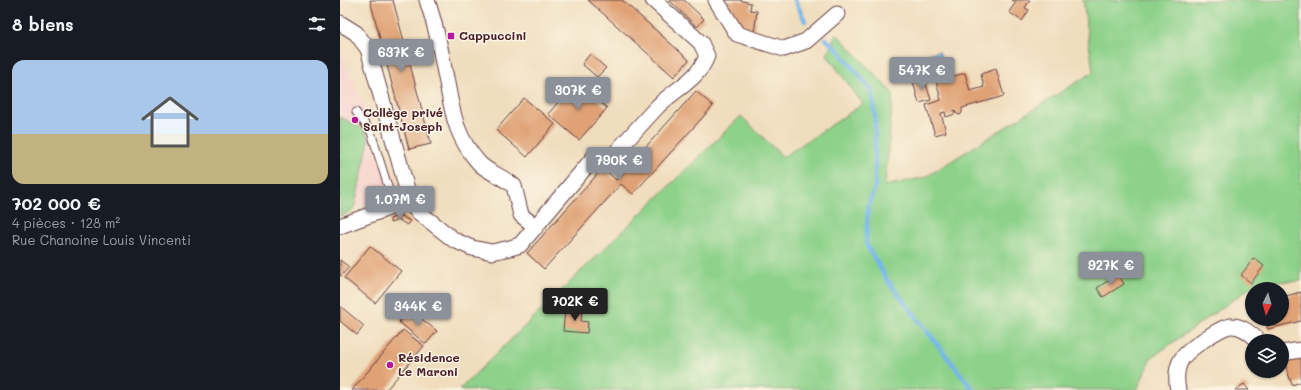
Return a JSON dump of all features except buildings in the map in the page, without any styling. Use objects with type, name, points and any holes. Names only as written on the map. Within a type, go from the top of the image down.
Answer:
[{"type":"street","points":[[427,0],[444,67],[452,114],[460,137],[481,165],[514,186],[520,215],[536,226]]},
{"type":"street","points":[[340,23],[356,33],[368,49],[410,200],[416,210],[454,240],[472,248],[492,252],[520,245],[595,156],[612,157],[658,106],[692,80],[703,67],[707,56],[701,43],[653,0]]},
{"type":"street","points":[[716,0],[737,34],[784,49],[806,41],[837,14]]},
{"type":"street","points":[[340,226],[410,200]]},
{"type":"street","points":[[1178,390],[1176,381],[1178,369],[1182,359],[1221,328],[1232,326],[1244,329],[1250,334]]},
{"type":"street","points":[[1289,352],[1301,350]]},
{"type":"lane","points":[[356,112],[371,132],[394,206]]},
{"type":"shaded area","name":"Collège privé Saint-Joseph","points":[[340,52],[400,187],[381,199],[354,209],[340,217]]},
{"type":"green space","points":[[1083,0],[1301,0],[1301,281],[1245,282],[1245,291],[1151,358],[1137,390],[800,390],[797,388],[796,390],[459,390],[741,116],[783,157],[863,104],[827,55],[836,33],[893,94],[885,186],[926,177],[1093,72]]},
{"type":"green space","points":[[340,117],[365,130],[369,140],[354,209],[340,217]]},
{"type":"water","points":[[939,51],[942,59],[918,66],[916,58]]},
{"type":"waterway","points":[[795,0],[805,21]]},
{"type":"waterway","points":[[826,39],[838,50],[872,91],[875,118],[875,187],[868,206],[866,244],[887,280],[973,390]]},
{"type":"place","name":"Cappuccini","points":[[451,36]]},
{"type":"place","name":"Collège privé Saint-Joseph","points":[[355,120]]},
{"type":"place","name":"Résidence Le Maroni","points":[[390,365]]}]
